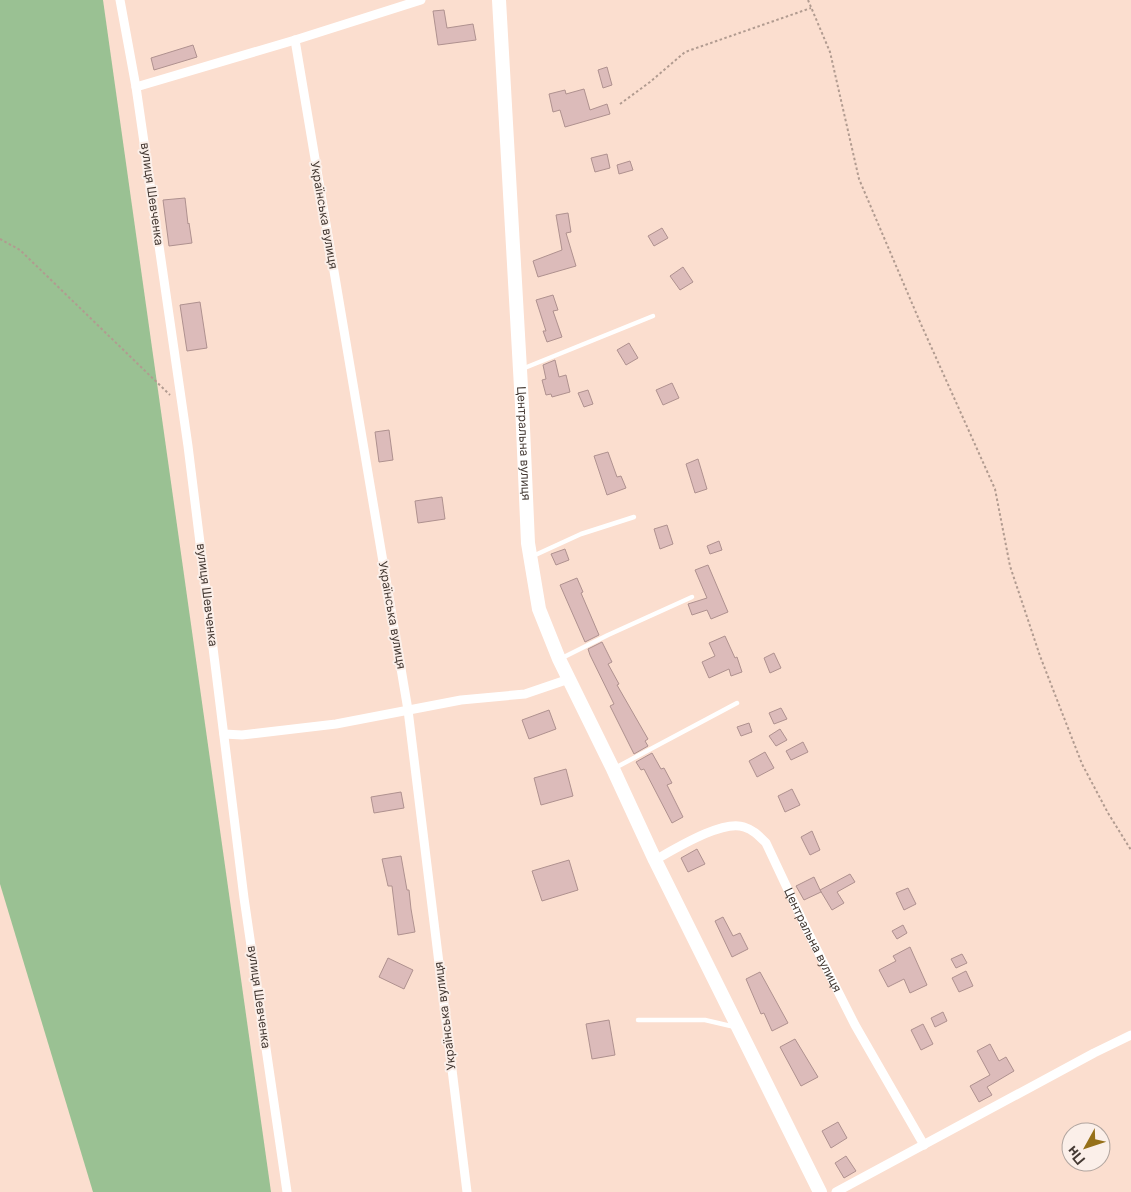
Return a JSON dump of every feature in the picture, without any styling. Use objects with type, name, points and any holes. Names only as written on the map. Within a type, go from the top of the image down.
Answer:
[{"type":"street","name":"вулиця Шевченка","points":[[120,0],[136,86],[183,407],[244,898],[287,1192]]},
{"type":"street","points":[[136,86],[295,40],[421,0]]},
{"type":"street","name":"Центральна вулиця","points":[[499,0],[528,543],[539,609],[559,659],[655,860],[820,1192]]},
{"type":"street","name":"Українська вулиця","points":[[295,40],[408,710],[467,1192]]},
{"type":"street","points":[[224,734],[242,735],[336,724],[461,700],[525,694],[569,678]]},
{"type":"street","name":"Центральна вулиця","points":[[655,860],[687,842],[726,825],[743,826],[756,832],[766,843],[855,1025],[924,1145]]},
{"type":"street","points":[[836,1192],[1131,1035]]},
{"type":"lane","points":[[520,370],[653,316]]},
{"type":"lane","points":[[530,558],[581,534],[634,517]]},
{"type":"lane","points":[[559,659],[692,597]]},
{"type":"lane","points":[[613,770],[737,703]]},
{"type":"lane","points":[[638,1020],[705,1020],[738,1028]]},
{"type":"path","points":[[808,0],[830,52],[860,179],[920,322],[995,488],[1010,566],[1040,656],[1082,764],[1108,813],[1131,850]]},
{"type":"path","points":[[620,104],[650,82],[685,52],[812,8]]},
{"type":"path","points":[[0,239],[20,250],[183,407]]},
{"type":"green space","points":[[0,0],[103,0],[271,1192],[93,1192],[0,884]]},
{"type":"building","points":[[444,10],[447,28],[473,24],[476,40],[438,45],[433,11]]},
{"type":"building","points":[[193,45],[197,57],[154,70],[151,58]]},
{"type":"building","points":[[607,67],[612,85],[603,88],[598,70]]},
{"type":"building","points":[[584,89],[590,110],[607,104],[610,114],[565,127],[560,110],[553,112],[549,94],[565,90],[566,94]]},
{"type":"building","points":[[607,154],[610,168],[595,172],[591,158]]},
{"type":"building","points":[[630,161],[633,170],[619,174],[617,165]]},
{"type":"building","points":[[185,198],[192,243],[169,246],[163,200]]},
{"type":"building","points":[[568,213],[571,232],[566,233],[576,266],[538,277],[533,261],[562,250],[556,215]]},
{"type":"building","points":[[662,228],[668,238],[654,246],[648,236]]},
{"type":"building","points":[[683,267],[693,282],[680,290],[670,276]]},
{"type":"building","points":[[553,295],[558,310],[553,311],[562,337],[547,342],[543,331],[546,331],[536,300]]},
{"type":"building","points":[[200,302],[207,348],[187,351],[180,305]]},
{"type":"building","points":[[629,343],[638,358],[626,365],[617,350]]},
{"type":"building","points":[[555,360],[559,377],[566,375],[570,392],[552,397],[551,394],[546,395],[542,380],[546,379],[543,365]]},
{"type":"building","points":[[672,383],[679,398],[663,405],[656,390]]},
{"type":"building","points":[[588,390],[593,404],[584,407],[578,393]]},
{"type":"building","points":[[389,430],[393,460],[379,462],[375,432]]},
{"type":"building","points":[[608,452],[617,477],[621,476],[626,488],[607,495],[594,456]]},
{"type":"building","points":[[698,459],[707,489],[695,493],[686,464]]},
{"type":"building","points":[[442,497],[445,519],[418,523],[415,501]]},
{"type":"building","points":[[667,525],[673,544],[660,549],[654,529]]},
{"type":"building","points":[[719,541],[722,550],[710,554],[707,546]]},
{"type":"building","points":[[565,549],[569,560],[556,565],[551,554]]},
{"type":"building","points":[[708,565],[728,612],[711,619],[707,610],[692,615],[688,604],[707,598],[695,570]]},
{"type":"building","points":[[577,578],[583,592],[581,593],[599,635],[585,642],[560,585]]},
{"type":"building","points":[[725,636],[735,658],[737,657],[742,672],[731,676],[729,669],[709,678],[702,662],[715,656],[709,643]]},
{"type":"building","points":[[602,642],[612,662],[608,664],[619,684],[617,685],[648,739],[645,741],[648,746],[634,754],[610,706],[614,704],[588,649]]},
{"type":"building","points":[[774,653],[781,668],[770,673],[764,658]]},
{"type":"building","points":[[781,708],[787,719],[774,724],[769,713]]},
{"type":"building","points":[[549,710],[556,729],[529,739],[522,720]]},
{"type":"building","points":[[749,723],[752,732],[741,736],[737,727]]},
{"type":"building","points":[[780,729],[787,740],[776,746],[769,736]]},
{"type":"building","points":[[803,742],[808,752],[791,760],[786,751]]},
{"type":"building","points":[[765,752],[774,768],[757,777],[749,761]]},
{"type":"building","points":[[652,753],[661,769],[664,768],[672,783],[667,785],[683,817],[672,823],[644,769],[641,770],[636,762]]},
{"type":"building","points":[[566,769],[573,796],[541,805],[534,778]]},
{"type":"building","points":[[792,789],[800,805],[785,812],[778,796]]},
{"type":"building","points":[[401,792],[404,808],[374,813],[371,797]]},
{"type":"building","points":[[812,831],[820,850],[810,855],[801,837]]},
{"type":"building","points":[[697,849],[705,864],[688,872],[681,858]]},
{"type":"building","points":[[401,856],[407,890],[409,890],[415,932],[398,935],[392,886],[388,886],[382,859]]},
{"type":"building","points":[[569,860],[578,890],[542,901],[532,871]]},
{"type":"building","points":[[850,874],[855,882],[837,892],[844,903],[832,910],[820,890]]},
{"type":"building","points":[[814,877],[821,892],[804,900],[796,886]]},
{"type":"building","points":[[908,888],[916,904],[904,910],[896,893]]},
{"type":"building","points":[[723,917],[733,936],[740,933],[748,949],[732,957],[715,921]]},
{"type":"building","points":[[903,925],[907,933],[897,939],[892,931]]},
{"type":"building","points":[[910,947],[927,985],[910,993],[904,979],[888,987],[879,970],[896,961],[893,956]]},
{"type":"building","points":[[962,954],[967,963],[956,968],[951,959]]},
{"type":"building","points":[[388,958],[413,970],[404,989],[379,977]]},
{"type":"building","points":[[966,971],[973,986],[959,992],[952,978]]},
{"type":"building","points":[[760,972],[788,1023],[772,1031],[764,1013],[761,1014],[746,979]]},
{"type":"building","points":[[943,1012],[947,1021],[935,1027],[931,1018]]},
{"type":"building","points":[[609,1020],[615,1055],[592,1059],[586,1024]]},
{"type":"building","points":[[923,1024],[933,1044],[921,1050],[911,1030]]},
{"type":"building","points":[[795,1039],[818,1077],[801,1086],[780,1047]]},
{"type":"building","points":[[990,1044],[999,1061],[1006,1057],[1014,1071],[987,1087],[992,1095],[979,1102],[970,1086],[990,1075],[977,1051]]},
{"type":"building","points":[[838,1122],[847,1138],[831,1148],[822,1131]]},
{"type":"building","points":[[846,1156],[856,1171],[844,1178],[835,1163]]}]
